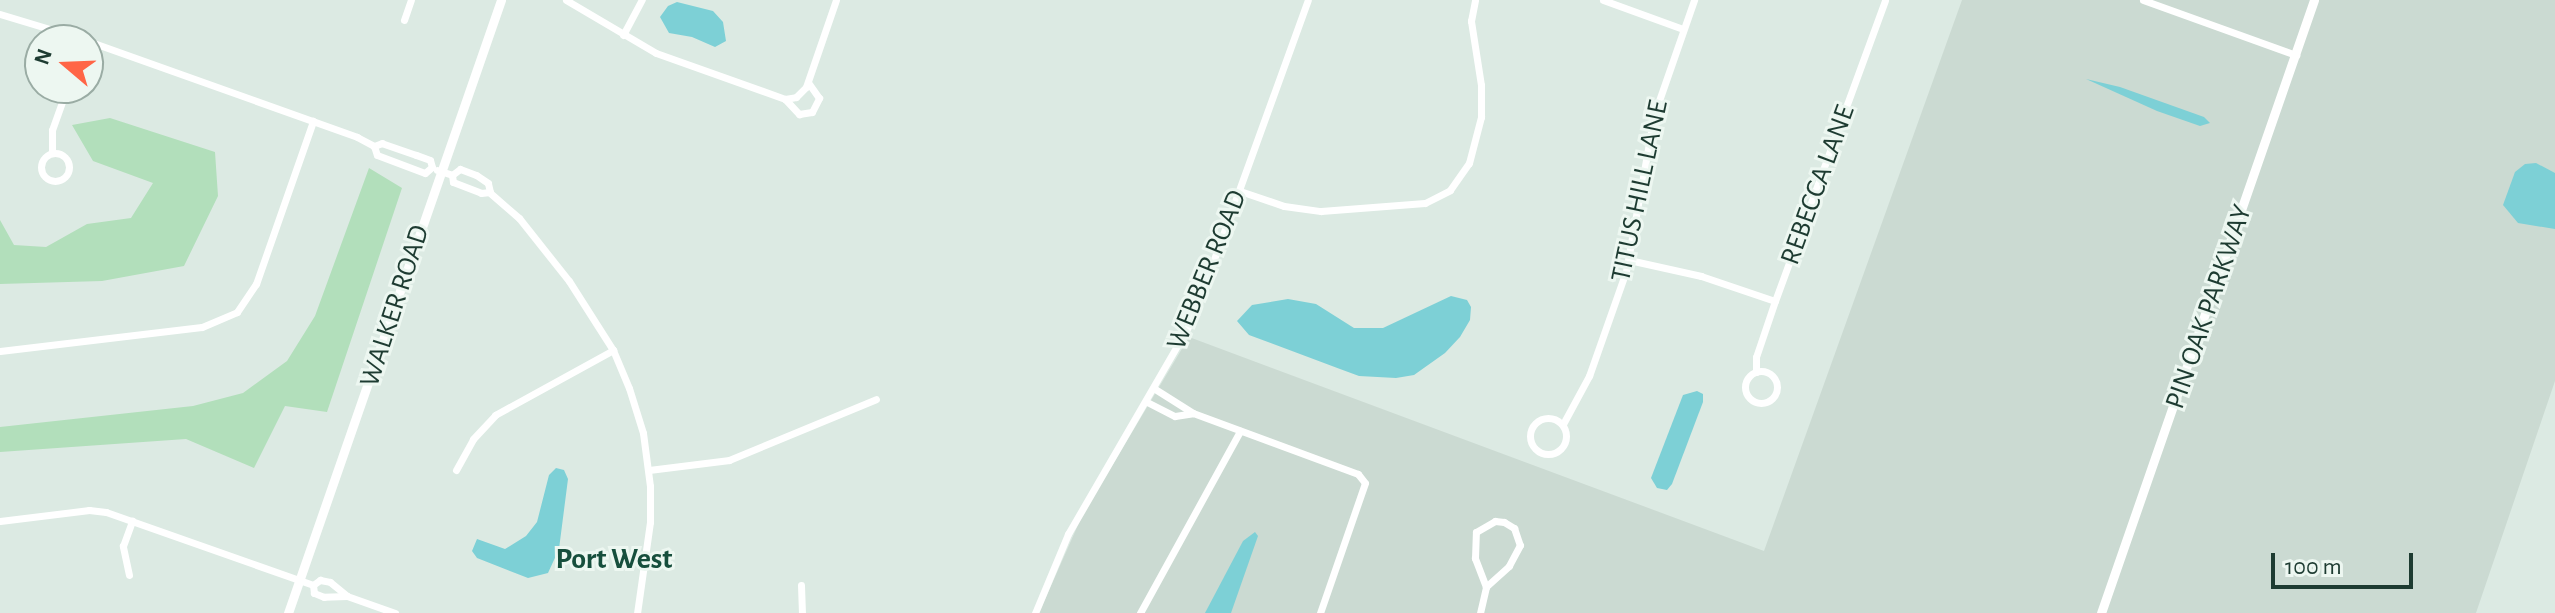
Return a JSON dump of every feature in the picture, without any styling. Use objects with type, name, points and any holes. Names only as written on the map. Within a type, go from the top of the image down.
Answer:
[{"type":"street","points":[[404,20],[411,0]]},
{"type":"street","name":"WALKER ROAD","points":[[288,613],[436,169],[501,0]]},
{"type":"street","points":[[566,0],[623,35],[678,62],[785,99],[797,113],[812,112],[819,98],[808,82]]},
{"type":"street","points":[[623,35],[642,0]]},
{"type":"street","points":[[785,99],[800,94],[808,82],[836,0]]},
{"type":"street","name":"WEBBER ROAD","points":[[1035,613],[1068,534],[1155,389],[1192,320],[1308,0]]},
{"type":"street","points":[[1240,191],[1284,206],[1321,211],[1425,203],[1450,190],[1469,163],[1481,117],[1481,85],[1471,21],[1475,0]]},
{"type":"street","points":[[1603,0],[1683,29]]},
{"type":"street","name":"TITUS HILL LANE","points":[[1563,424],[1547,418],[1535,423],[1530,435],[1535,448],[1550,454],[1562,448],[1567,436],[1563,424],[1589,376],[1629,260],[1654,115],[1694,0]]},
{"type":"street","name":"REBECCA LANE","points":[[1756,372],[1767,373],[1775,380],[1776,391],[1766,403],[1755,402],[1745,389],[1748,379],[1756,372],[1756,357],[1775,301],[1885,0]]},
{"type":"street","points":[[2143,0],[2296,55]]},
{"type":"street","name":"PIN OAK PARKWAY","points":[[2101,613],[2314,0]]},
{"type":"street","points":[[0,14],[33,24]]},
{"type":"street","points":[[104,46],[374,146],[382,143],[430,160],[436,169],[452,175]]},
{"type":"street","points":[[52,153],[52,130],[61,104]]},
{"type":"street","points":[[0,351],[202,327],[237,312],[256,284],[313,121]]},
{"type":"street","points":[[374,146],[377,155],[425,173],[436,169]]},
{"type":"street","points":[[452,175],[460,169],[488,183],[489,192],[510,209],[549,253],[613,350],[633,398],[649,470],[650,522],[637,613]]},
{"type":"street","points":[[452,175],[453,182],[481,193],[489,192]]},
{"type":"street","points":[[1629,260],[1701,276],[1775,301]]},
{"type":"street","points":[[456,470],[473,439],[495,415],[613,350]]},
{"type":"street","points":[[1155,389],[1193,413],[1358,474],[1365,483],[1320,613]]},
{"type":"street","points":[[649,470],[703,465],[743,456],[876,399]]},
{"type":"street","points":[[1147,402],[1175,416],[1193,413]]},
{"type":"street","points":[[1140,613],[1240,431]]},
{"type":"street","points":[[0,521],[89,510],[132,521],[313,585]]},
{"type":"street","points":[[129,575],[123,546],[132,521]]},
{"type":"street","points":[[1480,613],[1486,587],[1475,558],[1476,532],[1495,521],[1504,522],[1514,528],[1520,545],[1509,566],[1486,587]]},
{"type":"street","points":[[313,585],[320,580],[330,582],[347,596],[395,613]]},
{"type":"street","points":[[313,585],[314,593],[324,597],[347,596]]},
{"type":"street","points":[[801,585],[802,613]]},
{"type":"shaded area","points":[[1962,0],[2555,0],[2555,381],[2476,613],[1039,613],[1082,516],[1189,337],[1764,551]]},
{"type":"green space","points":[[110,118],[215,152],[218,196],[184,266],[102,281],[0,284],[0,220],[14,245],[46,247],[87,224],[131,218],[153,183],[93,161],[72,125]]},
{"type":"green space","points":[[369,168],[402,188],[327,412],[285,406],[254,468],[186,439],[0,452],[0,427],[193,406],[243,393],[287,361],[315,316]]},
{"type":"water","points":[[677,2],[713,11],[723,22],[726,41],[715,47],[692,37],[669,33],[660,17],[668,6]]},
{"type":"water","points":[[2086,79],[2120,87],[2204,117],[2210,123],[2200,126],[2157,111]]},
{"type":"water","points":[[2536,163],[2555,173],[2555,229],[2518,223],[2503,205],[2515,172],[2525,164]]},
{"type":"water","points":[[1451,296],[1467,300],[1471,307],[1470,320],[1460,337],[1445,353],[1414,375],[1396,378],[1359,376],[1249,335],[1237,321],[1252,305],[1288,299],[1316,304],[1354,328],[1383,328]]},
{"type":"water","points":[[1697,391],[1703,394],[1703,402],[1672,484],[1667,490],[1657,488],[1651,478],[1683,395]]},
{"type":"water","points":[[556,468],[564,470],[568,479],[559,549],[548,573],[528,578],[477,558],[472,551],[477,539],[505,549],[526,536],[537,522],[549,475]]},
{"type":"water","points":[[1255,532],[1258,536],[1231,613],[1205,613],[1243,541]]},
{"type":"district","name":"Port West","points":[[614,559]]}]
